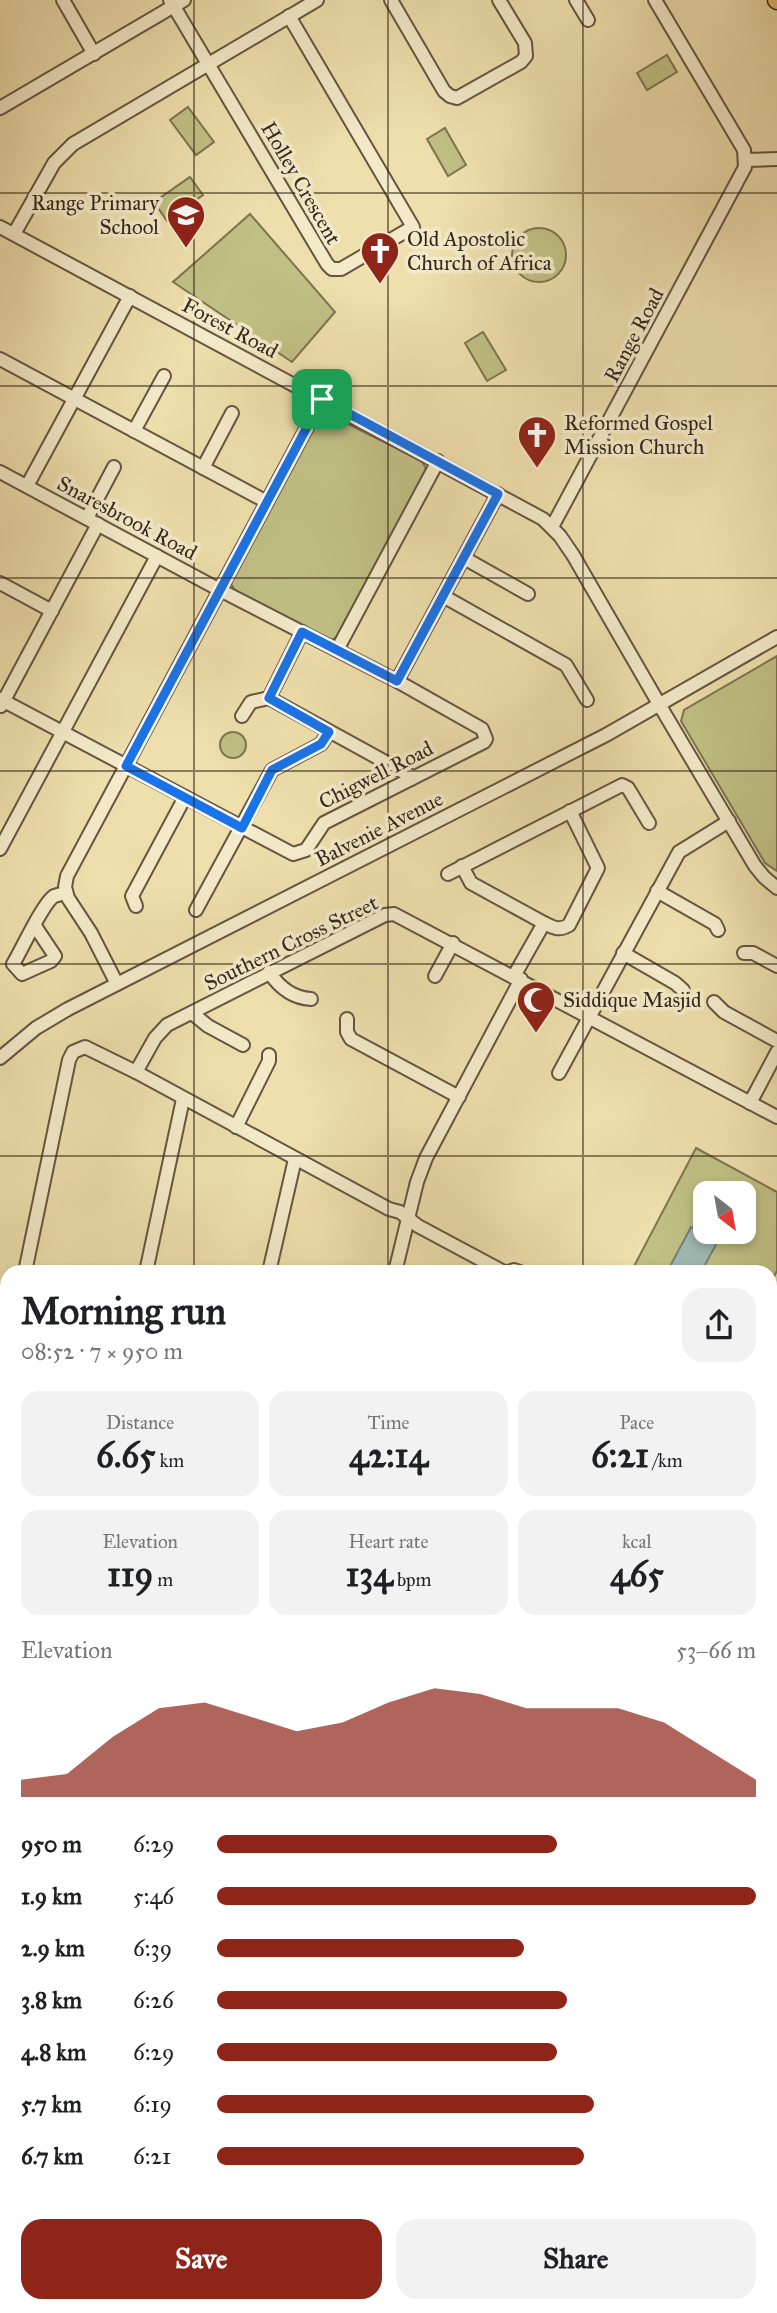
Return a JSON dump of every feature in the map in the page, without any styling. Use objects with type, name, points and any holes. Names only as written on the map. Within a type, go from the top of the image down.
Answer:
[{"type":"street","points":[[63,0],[94,54]]},
{"type":"street","points":[[14,234],[54,163],[64,151],[317,0]]},
{"type":"street","points":[[391,0],[444,91],[457,98],[521,62],[526,56],[525,43],[499,0]]},
{"type":"street","points":[[576,0],[588,20]]},
{"type":"street","points":[[655,0],[744,150],[746,160],[777,159]]},
{"type":"street","points":[[0,108],[94,54],[176,2]]},
{"type":"street","name":"Holley Crescent","points":[[176,2],[209,64],[327,264],[337,269],[414,227],[289,16]]},
{"type":"street","name":"Range Road","points":[[552,527],[743,173],[746,160]]},
{"type":"street","name":"Forest Road","points":[[0,226],[540,516],[573,555],[759,871],[777,888]]},
{"type":"street","points":[[27,486],[130,296]]},
{"type":"street","points":[[0,359],[267,502]]},
{"type":"street","points":[[134,431],[164,376]]},
{"type":"street","points":[[117,984],[91,933],[65,893],[67,877],[322,399]]},
{"type":"street","points":[[203,468],[232,413]]},
{"type":"street","points":[[337,650],[438,461]]},
{"type":"street","points":[[1,703],[52,611],[114,467]]},
{"type":"street","name":"Snaresbrook Road","points":[[0,472],[397,681],[482,729],[486,736],[484,742]]},
{"type":"street","points":[[397,681],[498,494]]},
{"type":"street","points":[[0,849],[157,556]]},
{"type":"street","points":[[464,558],[528,594]]},
{"type":"street","points":[[0,583],[52,611]]},
{"type":"street","points":[[443,596],[566,665],[587,700]]},
{"type":"street","points":[[269,698],[302,632]]},
{"type":"street","name":"Balvenie Avenue","points":[[0,1058],[19,1040],[44,1023],[606,735],[777,636]]},
{"type":"street","points":[[242,716],[251,702],[269,698],[409,775],[411,779]]},
{"type":"street","name":"Chigwell Road","points":[[1,703],[62,732],[290,854],[300,853],[309,847],[324,823],[484,742]]},
{"type":"street","points":[[196,910],[272,770],[321,744],[329,732]]},
{"type":"street","points":[[448,874],[622,785],[628,788],[649,823]]},
{"type":"street","points":[[136,906],[132,896],[185,797]]},
{"type":"street","points":[[462,866],[471,883],[555,929],[562,929],[569,925],[598,868],[570,811]]},
{"type":"street","points":[[559,1073],[679,852],[729,821]]},
{"type":"street","points":[[657,891],[715,924],[718,930]]},
{"type":"street","points":[[35,926],[54,896],[65,893]]},
{"type":"street","name":"Southern Cross Street","points":[[136,1072],[149,1046],[161,1031],[269,972],[385,915],[394,914],[777,1117]]},
{"type":"street","points":[[397,1265],[421,1170],[544,923]]},
{"type":"street","points":[[435,976],[453,943]]},
{"type":"street","points":[[623,953],[675,982],[683,990]]},
{"type":"street","points":[[744,953],[753,953],[777,966]]},
{"type":"street","points":[[269,972],[277,984],[300,998],[311,999]]},
{"type":"street","points":[[714,1002],[724,1012],[777,1041]]},
{"type":"street","points":[[191,1013],[208,1026],[243,1045]]},
{"type":"street","points":[[348,1019],[347,1032],[351,1039],[459,1097]]},
{"type":"street","points":[[26,1265],[69,1060],[73,1052],[81,1048],[89,1048],[136,1072],[493,1265]]},
{"type":"street","points":[[750,1103],[777,1052]]},
{"type":"street","points":[[236,1127],[269,1061],[269,1055]]},
{"type":"street","points":[[147,1265],[183,1099]]},
{"type":"street","points":[[271,1265],[295,1159]]},
{"type":"green space","points":[[667,55],[677,72],[647,90],[637,73]]},
{"type":"green space","points":[[188,107],[214,142],[196,155],[170,120]]},
{"type":"green space","points":[[445,128],[466,165],[448,176],[427,139]]},
{"type":"green space","points":[[190,177],[203,195],[167,221],[154,202]]},
{"type":"green space","points":[[250,214],[335,312],[292,362],[173,282]]},
{"type":"green space","points":[[539,228],[558,236],[566,255],[558,274],[539,282],[520,274],[512,255],[520,236]]},
{"type":"green space","points":[[483,332],[506,370],[487,381],[465,343]]},
{"type":"green space","points":[[326,413],[422,461],[426,469],[338,637],[331,640],[236,592],[231,584],[318,417]]},
{"type":"green space","points":[[777,656],[777,871],[765,863],[681,721],[684,710]]},
{"type":"green space","points":[[233,732],[242,736],[246,745],[242,754],[233,758],[224,754],[220,745],[224,736]]},
{"type":"green space","points":[[696,1148],[777,1192],[777,1265],[635,1265]]},
{"type":"water","points":[[691,1227],[693,1244],[716,1244],[705,1265],[671,1265]]},
{"type":"place","name":"Range Primary School","points":[[186,249]]},
{"type":"place","name":"Old Apostolic Church of Africa","points":[[380,285]]},
{"type":"place","name":"Reformed Gospel Mission Church","points":[[537,469]]},
{"type":"place","name":"Siddique Masjid","points":[[536,1034]]},
{"type":"route","points":[[322,399],[498,494],[397,681],[302,632],[269,698],[329,732],[321,744],[272,770],[242,828],[126,766],[322,399]]}]
